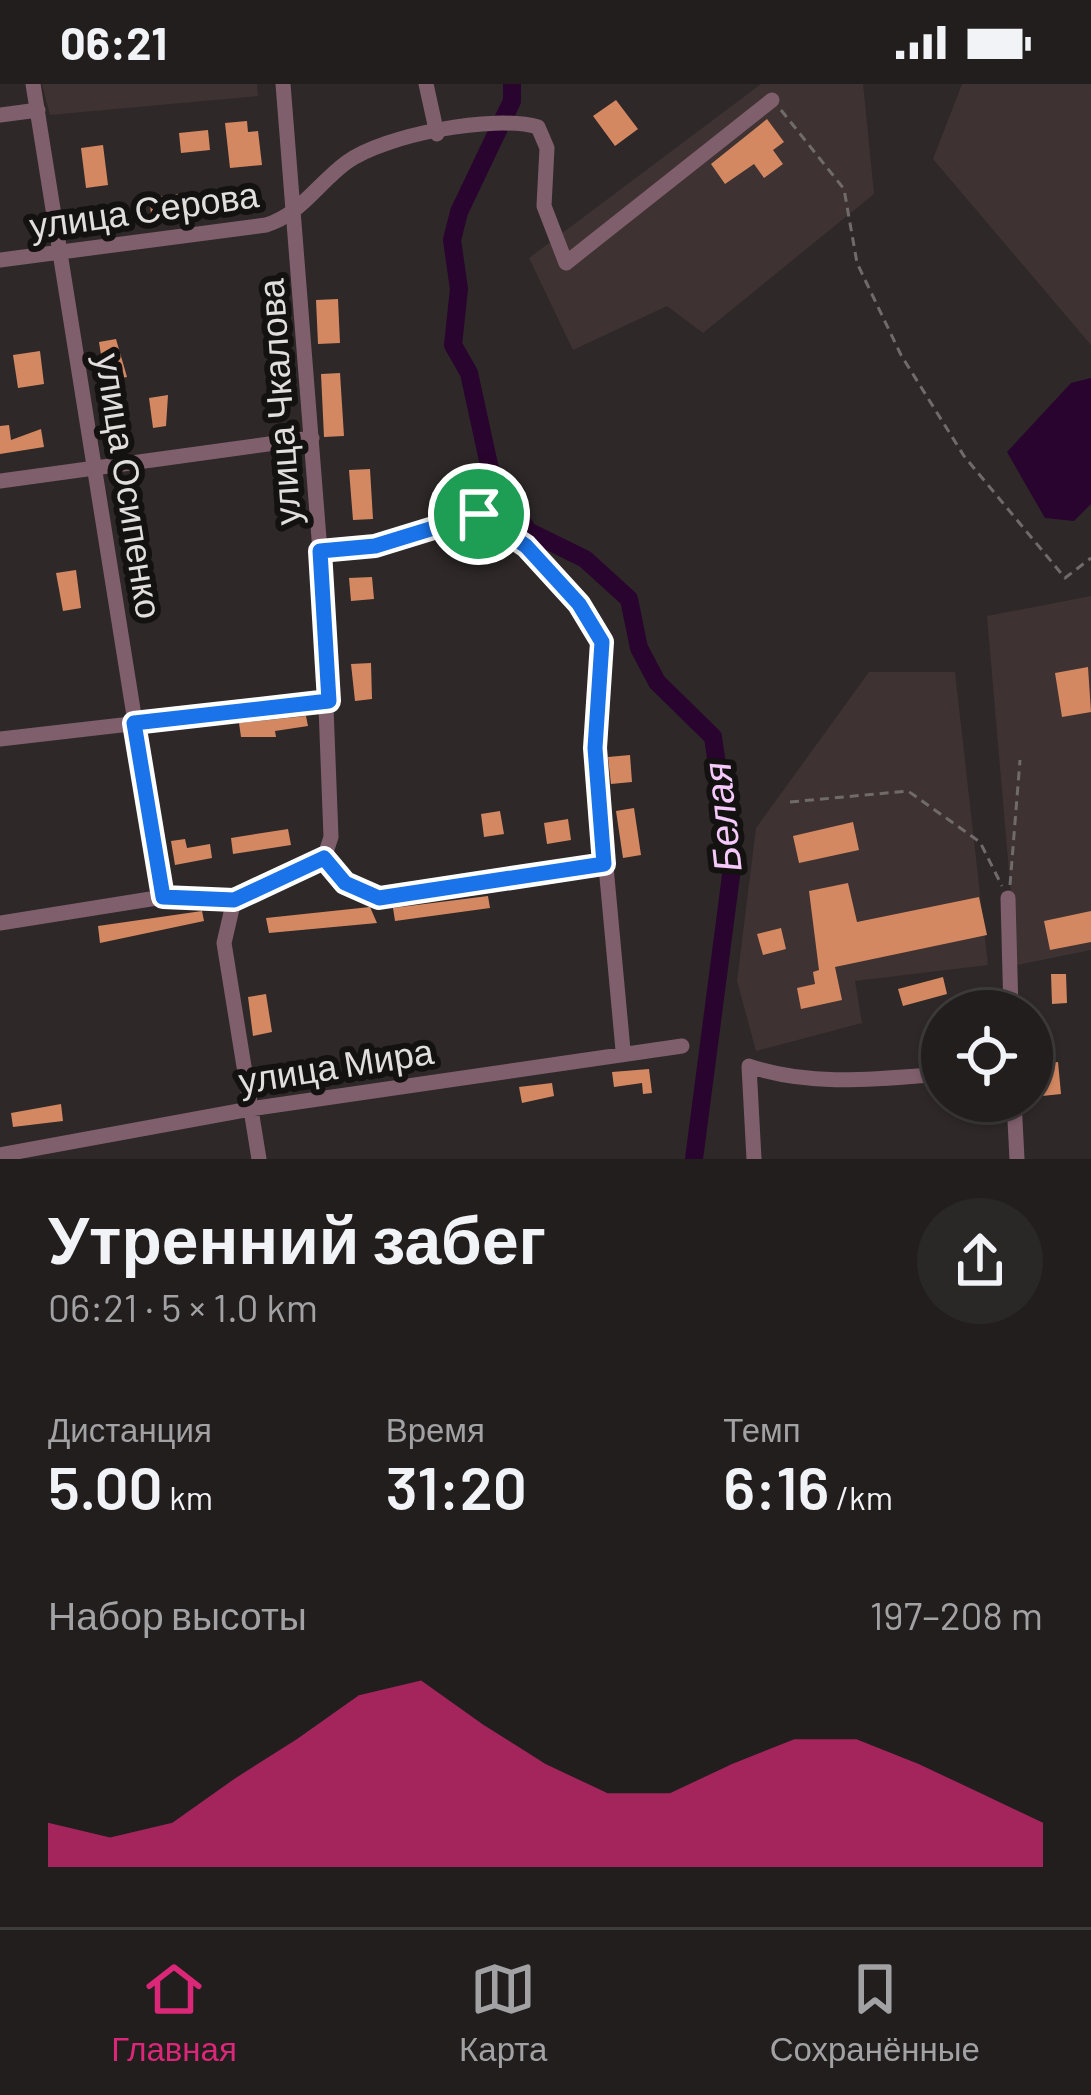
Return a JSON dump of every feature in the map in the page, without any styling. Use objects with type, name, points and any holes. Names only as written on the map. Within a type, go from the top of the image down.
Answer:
[{"type":"street","name":"улица Осипенко","points":[[33,84],[163,897]]},
{"type":"street","points":[[284,89],[302,84]]},
{"type":"street","points":[[426,84],[437,134]]},
{"type":"street","name":"улица Чкалова","points":[[284,89],[329,701],[332,837],[324,858]]},
{"type":"street","name":"улица Серова","points":[[0,260],[266,225],[294,213],[363,152],[484,123],[520,122],[538,127],[547,148],[544,206],[566,263],[772,100]]},
{"type":"street","points":[[0,115],[38,110]]},
{"type":"street","points":[[0,481],[312,438]]},
{"type":"street","points":[[320,551],[375,546],[467,515],[496,521],[526,546],[598,631],[595,748],[623,1050]]},
{"type":"street","points":[[0,739],[329,701]]},
{"type":"street","points":[[0,923],[163,897],[234,900],[324,858],[345,883],[379,898],[604,864]]},
{"type":"street","points":[[1008,898],[1010,990]]},
{"type":"street","points":[[234,900],[224,943],[260,1159]]},
{"type":"street","name":"улица Мира","points":[[0,1154],[250,1109],[623,1050],[682,1046]]},
{"type":"street","points":[[754,1159],[749,1066],[818,1080],[921,1076]]},
{"type":"street","points":[[1015,1122],[1017,1159]]},
{"type":"path","points":[[772,100],[844,189],[857,263],[901,355],[964,456],[1065,578],[1091,558]]},
{"type":"path","points":[[1008,898],[1020,760]]},
{"type":"path","points":[[790,802],[908,791],[980,842],[1008,898]]},
{"type":"shaded area","points":[[42,84],[257,84],[258,96],[50,115]]},
{"type":"shaded area","points":[[761,84],[863,84],[874,194],[703,333],[667,306],[573,350],[529,258]]},
{"type":"shaded area","points":[[962,84],[1091,84],[1091,345],[933,159]]},
{"type":"shaded area","points":[[1091,378],[1091,504],[1074,521],[1045,518],[1007,452],[1071,383]]},
{"type":"shaded area","points":[[1091,596],[1091,950],[1017,965],[987,616]]},
{"type":"shaded area","points":[[869,672],[955,672],[988,965],[855,981],[862,1023],[756,1051],[737,981],[756,828]]},
{"type":"building","points":[[616,100],[638,129],[615,146],[593,116]]},
{"type":"building","points":[[767,119],[784,142],[773,150],[783,164],[764,178],[754,164],[725,184],[711,164]]},
{"type":"building","points":[[247,121],[248,132],[258,131],[262,165],[230,168],[225,123]]},
{"type":"building","points":[[208,130],[210,150],[181,153],[179,133]]},
{"type":"building","points":[[103,145],[108,185],[86,188],[81,148]]},
{"type":"building","points":[[179,194],[183,217],[152,221],[149,198]]},
{"type":"building","points":[[338,299],[340,343],[318,344],[316,300]]},
{"type":"building","points":[[116,339],[127,377],[105,381],[99,342]]},
{"type":"building","points":[[40,351],[44,384],[18,388],[13,355]]},
{"type":"building","points":[[340,373],[344,436],[324,437],[321,374]]},
{"type":"building","points":[[168,395],[166,426],[153,428],[149,398]]},
{"type":"building","points":[[9,425],[11,440],[41,429],[44,447],[0,454],[0,426]]},
{"type":"building","points":[[370,469],[373,519],[353,520],[349,470]]},
{"type":"building","points":[[145,541],[147,550],[138,551],[143,585],[150,584],[153,602],[137,604],[126,543]]},
{"type":"building","points":[[76,570],[81,608],[63,611],[56,573]]},
{"type":"building","points":[[372,577],[374,599],[351,601],[349,578]]},
{"type":"building","points":[[371,663],[372,699],[355,701],[351,664]]},
{"type":"building","points":[[1088,667],[1091,712],[1062,717],[1055,673]]},
{"type":"building","points":[[306,716],[308,726],[275,731],[276,737],[241,737],[239,723]]},
{"type":"building","points":[[630,755],[632,782],[611,784],[608,757]]},
{"type":"building","points":[[634,808],[641,855],[623,858],[616,811]]},
{"type":"building","points":[[500,811],[504,834],[484,837],[481,814]]},
{"type":"building","points":[[568,819],[571,840],[547,844],[544,823]]},
{"type":"building","points":[[853,822],[859,850],[799,863],[793,836]]},
{"type":"building","points":[[288,829],[291,845],[233,854],[231,838]]},
{"type":"building","points":[[185,839],[187,848],[210,844],[212,858],[175,865],[171,841]]},
{"type":"building","points":[[848,883],[857,922],[979,897],[987,935],[835,967],[842,1000],[801,1009],[797,988],[815,984],[813,972],[819,970],[809,891]]},
{"type":"building","points":[[488,896],[490,908],[395,921],[393,908]]},
{"type":"building","points":[[370,907],[377,923],[269,933],[266,918]]},
{"type":"building","points":[[202,911],[204,921],[100,943],[98,926]]},
{"type":"building","points":[[1091,911],[1091,942],[1050,950],[1044,921]]},
{"type":"building","points":[[781,928],[786,949],[763,955],[757,934]]},
{"type":"building","points":[[1051,974],[1066,974],[1067,1003],[1053,1004]]},
{"type":"building","points":[[943,977],[946,990],[921,990],[921,1001],[903,1006],[898,989]]},
{"type":"building","points":[[266,994],[272,1032],[253,1036],[248,997]]},
{"type":"building","points":[[1058,1062],[1061,1094],[1053,1095],[1053,1063]]},
{"type":"building","points":[[649,1069],[652,1093],[643,1094],[642,1083],[614,1087],[612,1072]]},
{"type":"building","points":[[552,1083],[554,1096],[522,1103],[519,1087]]},
{"type":"building","points":[[61,1104],[63,1121],[13,1127],[11,1113]]},
{"type":"waterway","name":"Белая","points":[[512,84],[512,101],[459,212],[452,240],[459,289],[453,345],[469,373],[491,474],[528,531],[585,559],[629,599],[639,648],[657,682],[713,737],[732,868],[694,1159]]},
{"type":"route","points":[[479,514],[496,521],[526,546],[579,604],[602,642],[595,748],[604,864],[379,898],[345,883],[324,858],[234,900],[163,897],[134,723],[329,701],[320,551],[375,546],[479,514]]}]
